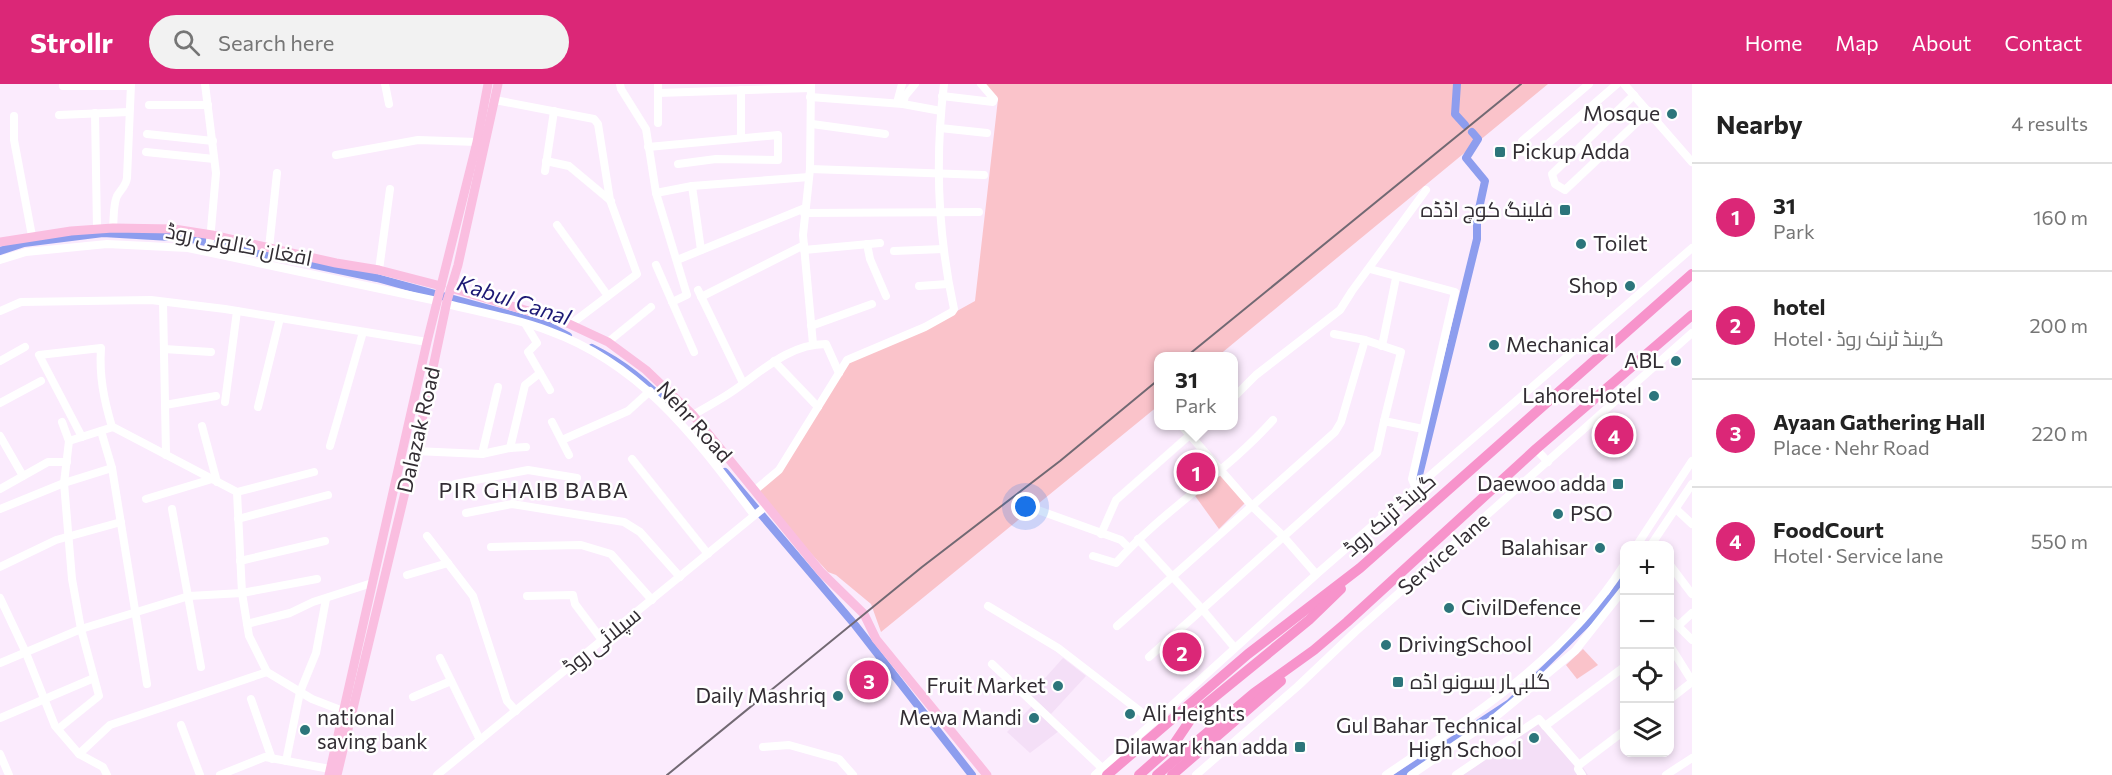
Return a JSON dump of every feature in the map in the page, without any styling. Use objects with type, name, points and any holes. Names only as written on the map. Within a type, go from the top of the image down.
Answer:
[{"type":"highway","name":"گرینڈ ٹرنک روڈ","points":[[1104,772],[1360,568],[1692,274]]},
{"type":"highway","points":[[1172,775],[1258,702],[1536,449],[1692,315]]},
{"type":"highway","points":[[1139,775],[1174,744],[1195,713],[1309,620],[1360,568]]},
{"type":"highway","points":[[1157,775],[1254,693],[1314,650]]},
{"type":"main road","name":"Dalazak Road","points":[[332,773],[382,588],[415,451],[444,295],[488,84]]},
{"type":"main road","name":"Dalazak Road","points":[[343,729],[343,711],[427,342],[444,295],[498,84]]},
{"type":"main road","name":"افغان کالونی روڈ","points":[[0,242],[97,229],[174,229],[380,270],[444,295]]},
{"type":"main road","name":"Nehr Road","points":[[444,295],[571,324],[608,342],[661,383],[693,415],[821,572],[864,614],[876,639],[987,775]]},
{"type":"main road","points":[[372,584],[382,588]]},
{"type":"street","points":[[63,84],[63,86],[131,85],[126,185],[115,204],[113,228]]},
{"type":"street","points":[[205,84],[216,173],[209,252]]},
{"type":"street","points":[[385,84],[389,104]]},
{"type":"street","points":[[620,84],[646,129],[656,193],[687,295],[672,302]]},
{"type":"street","points":[[658,84],[658,123]]},
{"type":"street","points":[[900,103],[902,84]]},
{"type":"street","points":[[900,103],[915,84]]},
{"type":"street","points":[[754,491],[779,470],[847,360],[925,327],[948,316],[954,309],[943,249],[940,211],[940,128],[944,84]]},
{"type":"street","points":[[942,96],[993,102],[994,99],[981,84]]},
{"type":"street","points":[[1589,84],[1522,141],[1523,152],[1535,155],[1617,84]]},
{"type":"street","points":[[1624,84],[1692,162]]},
{"type":"street","points":[[658,93],[811,86],[810,173],[805,210],[804,247],[813,344]]},
{"type":"street","points":[[741,90],[741,138]]},
{"type":"street","points":[[1634,95],[1552,174],[1556,184],[1565,190],[1649,111]]},
{"type":"street","points":[[810,97],[900,103],[941,111]]},
{"type":"street","points":[[495,100],[594,119],[598,124],[610,201],[637,274],[571,324]]},
{"type":"street","points":[[149,105],[208,105]]},
{"type":"street","points":[[544,171],[554,111]]},
{"type":"street","points":[[59,115],[129,112]]},
{"type":"street","points":[[95,113],[97,229]]},
{"type":"street","points":[[14,116],[14,140],[32,237]]},
{"type":"street","points":[[812,124],[885,134]]},
{"type":"street","points":[[940,128],[987,133]]},
{"type":"street","points":[[147,134],[213,141]]},
{"type":"street","points":[[648,147],[778,135],[778,160],[716,159],[678,164]]},
{"type":"street","points":[[336,155],[418,140],[477,142]]},
{"type":"street","points":[[146,152],[214,159]]},
{"type":"street","points":[[546,161],[569,166],[610,201]]},
{"type":"street","points":[[269,248],[276,173]]},
{"type":"street","points":[[656,193],[692,186],[810,173],[984,175]]},
{"type":"street","points":[[692,186],[701,250]]},
{"type":"street","points":[[380,270],[390,189]]},
{"type":"street","points":[[1238,392],[1256,375],[1340,310],[1426,190]]},
{"type":"street","points":[[677,260],[805,210],[979,212]]},
{"type":"street","points":[[557,225],[609,296]]},
{"type":"street","points":[[743,383],[699,294],[804,247],[880,243]]},
{"type":"street","points":[[0,260],[26,252],[107,244],[188,248],[444,295],[549,331],[606,357],[650,391],[678,420],[754,516]]},
{"type":"street","points":[[867,244],[870,259],[886,296]]},
{"type":"street","points":[[1095,775],[1104,772],[1234,647],[1316,574],[1692,248]]},
{"type":"street","points":[[894,251],[943,249]]},
{"type":"street","points":[[656,265],[694,352]]},
{"type":"street","points":[[1370,269],[1396,278],[1452,290],[1455,295],[1412,479],[1416,489]]},
{"type":"street","points":[[1382,346],[1396,278]]},
{"type":"street","points":[[919,286],[948,284]]},
{"type":"street","points":[[0,311],[21,302],[163,302],[237,311],[427,342]]},
{"type":"street","points":[[163,302],[166,455]]},
{"type":"street","points":[[812,326],[872,304]]},
{"type":"street","points":[[608,342],[651,307]]},
{"type":"street","points":[[225,402],[237,311]]},
{"type":"street","points":[[258,407],[280,318]]},
{"type":"street","points":[[526,325],[537,343],[528,352],[550,390]]},
{"type":"street","points":[[330,446],[363,332]]},
{"type":"street","name":"Service lane","points":[[1196,775],[1692,333]]},
{"type":"street","points":[[1149,657],[1377,453],[1402,355],[1398,350],[1334,334]]},
{"type":"street","points":[[1117,626],[1335,432],[1341,422],[1365,340]]},
{"type":"street","points":[[693,415],[774,361],[813,344],[826,344],[839,373]]},
{"type":"street","points":[[0,361],[25,347]]},
{"type":"street","points":[[82,437],[39,355],[101,348],[103,397],[112,427],[237,492],[314,472]]},
{"type":"street","points":[[164,349],[211,352]]},
{"type":"street","points":[[774,361],[818,407]]},
{"type":"street","points":[[510,448],[525,385],[540,373]]},
{"type":"street","points":[[0,403],[41,381]]},
{"type":"street","points":[[482,454],[498,387]]},
{"type":"street","points":[[562,440],[628,411],[650,391]]},
{"type":"street","points":[[165,405],[216,396]]},
{"type":"street","points":[[1093,556],[1116,563],[1138,539],[1221,469],[1273,420]]},
{"type":"street","points":[[1384,421],[1423,429]]},
{"type":"street","points":[[58,729],[99,696],[81,629],[72,579],[64,483],[69,441],[63,422]]},
{"type":"street","points":[[552,422],[569,454]]},
{"type":"street","points":[[202,426],[214,480]]},
{"type":"street","points":[[69,441],[112,427]]},
{"type":"street","points":[[1186,430],[1252,506],[1316,574]]},
{"type":"street","points":[[1101,534],[1116,500],[1195,430]]},
{"type":"street","points":[[101,431],[112,468],[147,684]]},
{"type":"street","points":[[0,436],[23,476]]},
{"type":"street","points":[[415,451],[482,454],[526,447]]},
{"type":"street","points":[[1536,449],[1548,462]]},
{"type":"street","points":[[632,459],[708,554]]},
{"type":"street","points":[[1640,541],[1692,461]]},
{"type":"street","points":[[0,489],[48,462],[67,462]]},
{"type":"street","points":[[0,509],[64,483],[112,468]]},
{"type":"street","points":[[455,484],[528,470],[577,478]]},
{"type":"street","points":[[146,499],[214,480]]},
{"type":"street","points":[[1656,541],[1692,484]]},
{"type":"street","points":[[237,492],[242,593],[249,636],[267,672],[312,699],[343,711]]},
{"type":"street","points":[[238,519],[328,495]]},
{"type":"street","points":[[466,513],[512,504],[624,522],[640,532],[680,576]]},
{"type":"street","points":[[1024,505],[1121,540],[1129,548]]},
{"type":"street","name":"سپلائی روڈ","points":[[437,775],[766,506]]},
{"type":"street","points":[[172,509],[201,667]]},
{"type":"street","points":[[1676,509],[1692,524]]},
{"type":"street","points":[[0,567],[56,540],[121,522]]},
{"type":"street","points":[[427,536],[473,596],[507,701],[516,711]]},
{"type":"street","points":[[1138,539],[1234,647]]},
{"type":"street","points":[[240,561],[325,541]]},
{"type":"street","points":[[491,547],[581,545],[610,554],[651,600]]},
{"type":"street","points":[[407,575],[448,563]]},
{"type":"street","points":[[1674,570],[1692,594]]},
{"type":"street","points":[[1386,775],[1500,697],[1547,657],[1578,625],[1611,586],[1620,571]]},
{"type":"street","points":[[0,663],[81,629],[189,596],[242,593],[317,579]]},
{"type":"street","points":[[247,624],[290,613],[313,602],[372,584]]},
{"type":"street","points":[[527,596],[573,595],[575,604],[602,640]]},
{"type":"street","points":[[0,598],[58,729],[79,754],[103,766],[107,775]]},
{"type":"street","points":[[1411,775],[1492,720],[1544,678],[1575,651],[1620,598]]},
{"type":"street","points":[[286,761],[300,692],[316,653],[326,599]]},
{"type":"street","points":[[988,606],[1058,648],[1154,722]]},
{"type":"street","points":[[1678,626],[1692,613]]},
{"type":"street","points":[[1347,622],[1356,632]]},
{"type":"street","points":[[1674,622],[1692,640]]},
{"type":"street","points":[[1672,649],[1692,682],[1674,696]]},
{"type":"street","points":[[440,658],[480,740]]},
{"type":"street","points":[[992,664],[1104,772]]},
{"type":"street","points":[[1216,664],[1224,675]]},
{"type":"street","points":[[1545,726],[1620,670]]},
{"type":"street","points":[[79,754],[110,725],[267,672]]},
{"type":"street","points":[[0,717],[94,678]]},
{"type":"street","points":[[413,697],[451,681]]},
{"type":"street","points":[[251,699],[272,759]]},
{"type":"street","points":[[1456,775],[1539,719],[1579,765],[1578,769],[1582,775]]},
{"type":"street","points":[[181,725],[200,775]]},
{"type":"street","points":[[1579,765],[1620,734]]},
{"type":"street","points":[[763,747],[789,745],[839,759],[853,775]]},
{"type":"street","points":[[0,754],[2,765],[9,775]]},
{"type":"street","points":[[220,775],[265,757],[332,773]]},
{"type":"street","points":[[1666,775],[1692,758]]},
{"type":"shaded area","points":[[984,84],[1548,84],[1223,352],[1154,352],[1154,409],[881,632],[871,604],[836,575],[828,572],[754,491],[779,470],[847,360],[948,316],[975,301],[998,99]]},
{"type":"shaded area","points":[[1199,458],[1201,464],[1208,461],[1214,469],[1188,489],[1178,476]]},
{"type":"shaded area","points":[[1218,472],[1248,500],[1219,529],[1193,493]]},
{"type":"shaded area","points":[[1583,649],[1598,665],[1577,679],[1566,665]]},
{"type":"shaded area","name":"Fruit Market","points":[[1063,658],[1086,676],[1051,714],[1030,695]]},
{"type":"shaded area","name":"Mewa Mandi","points":[[1033,705],[1059,731],[1030,753],[1007,732]]},
{"type":"shaded area","name":"Gul Bahar Technical High School","points":[[1539,719],[1578,760],[1588,775],[1456,775]]},
{"type":"water","points":[[1607,593],[1613,599],[1611,605],[1522,693],[1491,719],[1415,770],[1407,775],[1393,775],[1507,700],[1559,650],[1606,597]]},
{"type":"waterway","points":[[1457,84],[1455,114],[1465,125]]},
{"type":"waterway","points":[[1418,479],[1477,239],[1477,218],[1485,181],[1466,158],[1478,139],[1472,132]]},
{"type":"waterway","name":"Kabul Canal","points":[[0,251],[24,243],[103,233],[187,238],[377,278],[547,325],[568,336]]},
{"type":"waterway","name":"Kabul Canal","points":[[592,348],[635,375],[672,410]]},
{"type":"waterway","name":"Kabul Canal","points":[[725,472],[855,625],[972,775]]},
{"type":"waterway","name":"Kabul Canal","points":[[1608,603],[1620,584]]},
{"type":"railway","points":[[1192,352],[1521,84]]},
{"type":"railway","points":[[667,775],[922,567],[1060,461],[1154,383]]},
{"type":"place","name":"Mosque","points":[[1672,114]]},
{"type":"place","name":"Pickup Adda","points":[[1500,152]]},
{"type":"place","name":"فلینگ کوچ اڈڈہ","points":[[1565,210]]},
{"type":"place","name":"Toilet","points":[[1581,244]]},
{"type":"place","name":"Shop","points":[[1630,286]]},
{"type":"place","name":"Mechanical","points":[[1494,345]]},
{"type":"place","name":"ABL","points":[[1676,361]]},
{"type":"place","name":"LahoreHotel","points":[[1654,396]]},
{"type":"place","name":"FoodCourt","points":[[1614,435]]},
{"type":"place","name":"31","points":[[1196,472]]},
{"type":"place","name":"Daewoo adda","points":[[1618,484]]},
{"type":"place","name":"PSO","points":[[1558,514]]},
{"type":"place","name":"Balahisar","points":[[1600,548]]},
{"type":"place","name":"CivilDefence","points":[[1449,608]]},
{"type":"place","name":"DrivingSchool","points":[[1386,645]]},
{"type":"place","name":"hotel","points":[[1182,652]]},
{"type":"place","name":"Ayaan Gathering Hall","points":[[869,680]]},
{"type":"place","name":"گلبہار بسونو اڈہ","points":[[1398,682]]},
{"type":"place","name":"Fruit Market","points":[[1058,686]]},
{"type":"place","name":"Daily Mashriq","points":[[838,696]]},
{"type":"place","name":"Ali Heights","points":[[1130,714]]},
{"type":"place","name":"Mewa Mandi","points":[[1034,718]]},
{"type":"place","name":"national saving bank","points":[[305,730]]},
{"type":"place","name":"Gul Bahar Technical High School","points":[[1534,738]]},
{"type":"place","name":"Dilawar khan adda","points":[[1300,747]]},
{"type":"district","name":"PIR GHAIB BABA","points":[[534,490]]}]
